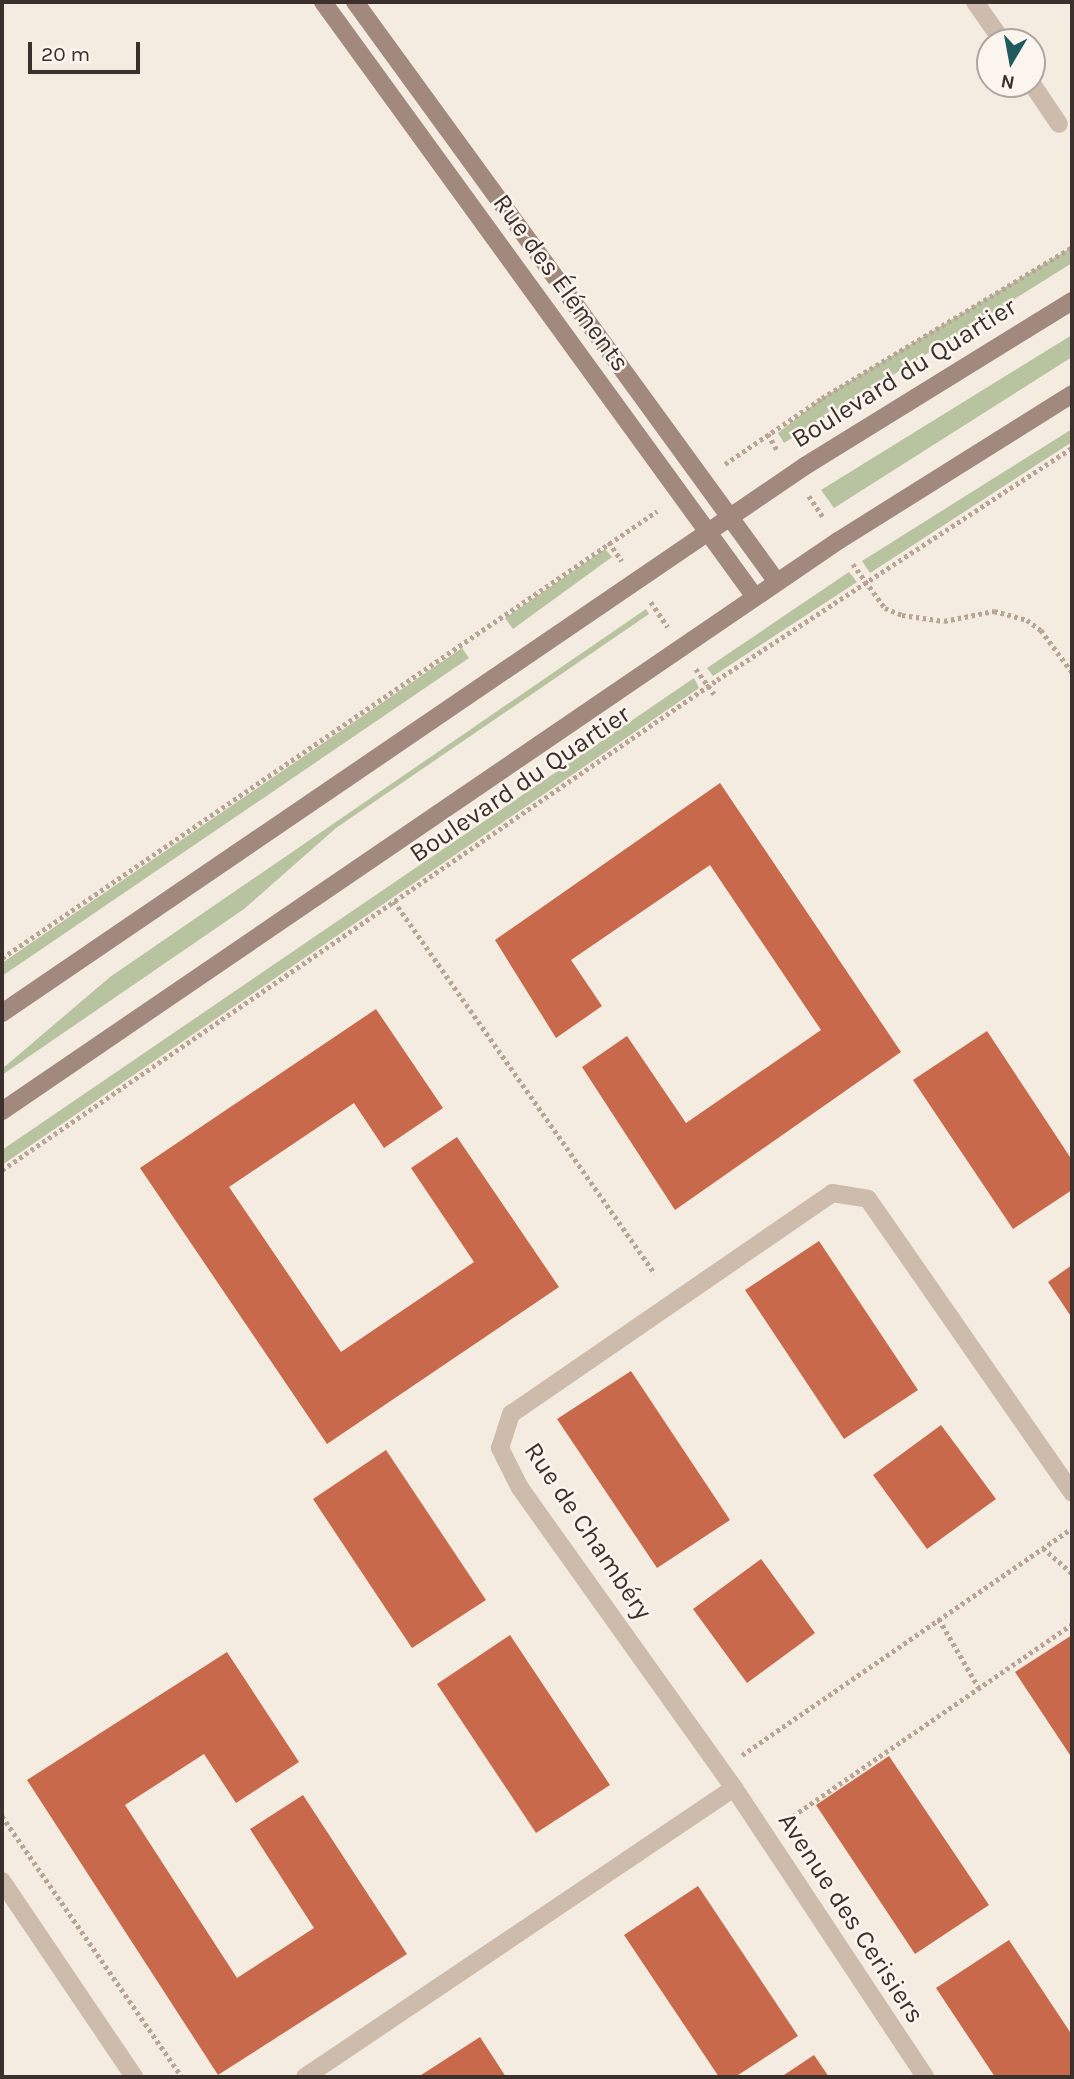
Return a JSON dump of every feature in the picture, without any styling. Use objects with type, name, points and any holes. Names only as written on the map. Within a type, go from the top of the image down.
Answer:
[{"type":"main road","name":"Rue des Éléments","points":[[323,2],[755,597]]},
{"type":"main road","name":"Rue des Éléments","points":[[355,2],[777,582]]},
{"type":"main road","name":"Boulevard du Quartier","points":[[2,1013],[731,517],[889,412],[1072,300]]},
{"type":"main road","name":"Boulevard du Quartier","points":[[2,1111],[777,582],[1072,394]]},
{"type":"street","points":[[975,2],[993,28]]},
{"type":"street","points":[[1041,98],[1059,124]]},
{"type":"street","name":"Rue de Chambéry","points":[[734,1788],[520,1488],[500,1448],[511,1414],[832,1193],[868,1199],[1072,1493]]},
{"type":"street","points":[[305,2077],[734,1788]]},
{"type":"street","name":"Avenue des Cerisiers","points":[[734,1788],[925,2077]]},
{"type":"street","points":[[2,1881],[134,2077]]},
{"type":"path","name":"Boulevard du Quartier","points":[[748,447],[1072,247]]},
{"type":"path","points":[[768,435],[775,445]]},
{"type":"path","name":"Boulevard du Quartier","points":[[2,1170],[709,686],[1072,448]]},
{"type":"path","points":[[810,498],[822,516]]},
{"type":"path","points":[[2,958],[639,524]]},
{"type":"path","points":[[609,542],[618,555]]},
{"type":"path","points":[[857,568],[879,602],[902,615],[931,621],[994,611],[1017,615],[1041,630],[1072,672]]},
{"type":"path","points":[[652,604],[656,610]]},
{"type":"path","points":[[699,673],[714,694]]},
{"type":"path","points":[[644,731],[650,738]]},
{"type":"path","points":[[490,836],[495,844]]},
{"type":"path","points":[[394,901],[655,1274]]},
{"type":"path","points":[[85,1113],[89,1121]]},
{"type":"path","points":[[739,1757],[1068,1531]]},
{"type":"path","points":[[1043,1548],[1072,1573]]},
{"type":"path","points":[[939,1619],[979,1688]]},
{"type":"path","points":[[784,1822],[1072,1625]]},
{"type":"path","points":[[2,1816],[182,2077]]},
{"type":"green space","points":[[1072,247],[1072,263],[784,443],[778,433],[822,398]]},
{"type":"green space","points":[[1072,335],[1072,357],[834,508],[821,490]]},
{"type":"green space","points":[[1072,429],[1072,442],[870,573],[862,561]]},
{"type":"green space","points":[[605,549],[612,557],[513,629],[505,618]]},
{"type":"green space","points":[[849,572],[857,582],[713,676],[707,668]]},
{"type":"green space","points":[[646,609],[649,614],[336,828],[244,909],[2,1075],[2,1069],[110,977]]},
{"type":"green space","points":[[462,648],[469,658],[2,976],[2,963]]},
{"type":"green space","points":[[694,678],[699,688],[2,1165],[2,1150]]},
{"type":"building","points":[[720,783],[901,1052],[675,1210],[582,1067],[627,1036],[686,1123],[821,1030],[710,865],[571,960],[602,1006],[556,1038],[495,940]]},
{"type":"building","points":[[376,1009],[443,1108],[384,1148],[354,1103],[229,1187],[341,1352],[474,1262],[411,1168],[457,1137],[559,1287],[327,1444],[140,1168]]},
{"type":"building","points":[[987,1031],[1072,1160],[1072,1190],[1013,1229],[913,1080]]},
{"type":"building","points":[[819,1241],[918,1390],[844,1439],[745,1290]]},
{"type":"building","points":[[1072,1265],[1072,1318],[1048,1282]]},
{"type":"building","points":[[631,1371],[730,1520],[657,1568],[557,1419]]},
{"type":"building","points":[[941,1425],[996,1499],[927,1549],[873,1475]]},
{"type":"building","points":[[386,1450],[486,1600],[412,1648],[313,1499]]},
{"type":"building","points":[[761,1559],[815,1633],[747,1683],[693,1609]]},
{"type":"building","points":[[510,1635],[610,1785],[536,1833],[437,1684]]},
{"type":"building","points":[[1072,1635],[1072,1758],[1015,1672]]},
{"type":"building","points":[[227,1652],[299,1762],[236,1803],[204,1754],[125,1805],[237,1978],[314,1928],[250,1829],[303,1795],[407,1954],[218,2075],[27,1780]]},
{"type":"building","points":[[889,1756],[989,1905],[915,1954],[816,1805]]},
{"type":"building","points":[[698,1886],[798,2036],[735,2077],[719,2077],[624,1935]]},
{"type":"building","points":[[1009,1940],[1072,2035],[1072,2077],[995,2077],[936,1988]]},
{"type":"building","points":[[480,2037],[506,2077],[418,2077]]},
{"type":"building","points":[[814,2055],[829,2077],[781,2077]]}]
